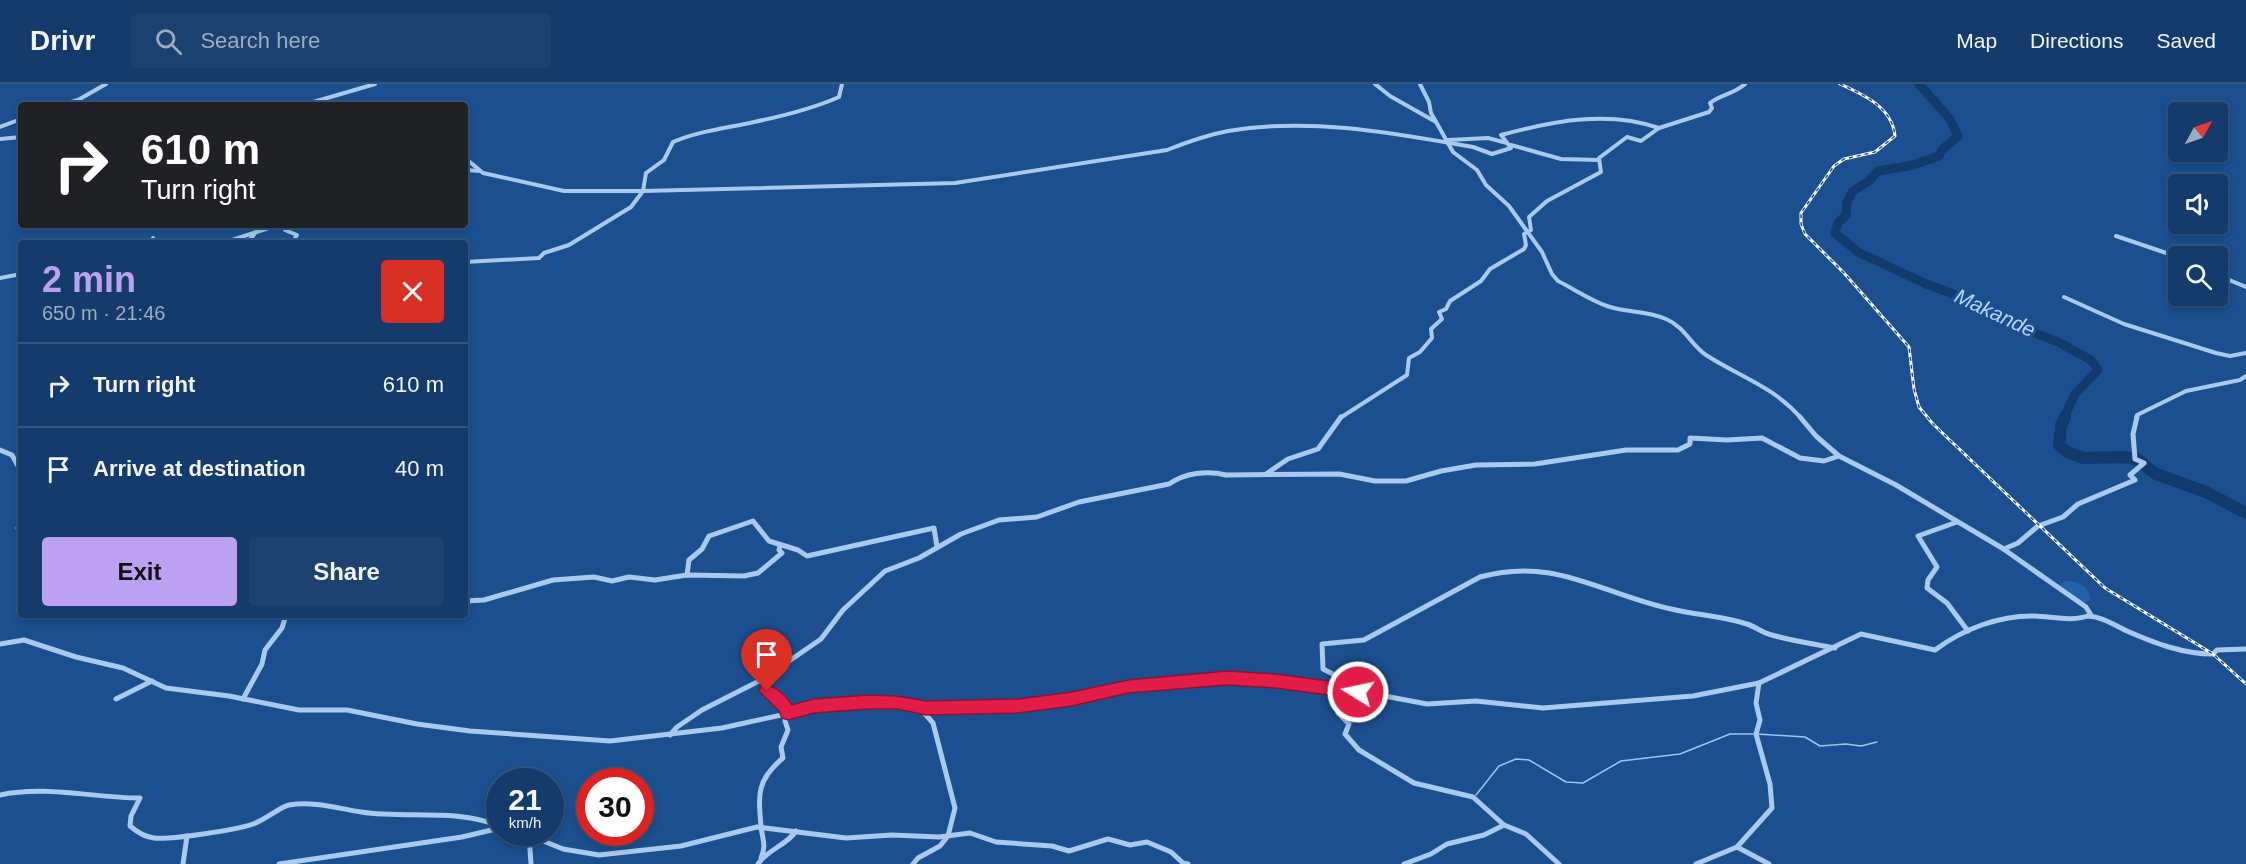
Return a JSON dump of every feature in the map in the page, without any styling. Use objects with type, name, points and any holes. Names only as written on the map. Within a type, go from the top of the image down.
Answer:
[{"type":"street","points":[[71,102],[106,84]]},
{"type":"street","points":[[313,102],[375,84]]},
{"type":"street","points":[[468,262],[538,258],[544,253],[566,247],[577,238],[631,207],[643,191],[646,173],[664,160],[673,142],[692,135],[822,104],[839,97],[842,84]]},
{"type":"street","points":[[1375,84],[1389,96],[1436,122]]},
{"type":"street","points":[[1420,84],[1436,122],[1453,152],[1477,170],[1486,185],[1509,206],[1542,252],[1553,275],[1561,283],[1609,307],[1643,311],[1676,324],[1687,333],[1704,354],[1763,385],[1792,408],[1816,436],[1839,456],[1896,485],[2004,549],[2099,617],[2142,637],[2196,654],[2213,654],[2217,650],[2246,649]]},
{"type":"street","points":[[1266,474],[1288,459],[1318,448],[1341,417],[1407,375],[1409,358],[1428,344],[1432,338],[1430,332],[1432,326],[1442,319],[1439,312],[1446,309],[1450,300],[1481,281],[1490,269],[1524,249],[1526,246],[1524,235],[1531,230],[1528,219],[1547,201],[1575,188],[1601,171],[1599,160],[1607,149],[1617,146],[1626,138],[1641,141],[1659,128],[1709,112],[1712,108],[1710,104],[1716,98],[1735,93],[1745,84]]},
{"type":"street","points":[[468,170],[480,171],[521,183],[564,190],[643,191],[955,183],[1167,150],[1198,138],[1229,131],[1330,126],[1473,147],[1492,154],[1510,149],[1509,144],[1500,136],[1520,129],[1612,117],[1638,121],[1659,128]]},
{"type":"street","points":[[0,127],[18,120]]},
{"type":"street","points":[[0,139],[18,137]]},
{"type":"street","points":[[1448,143],[1488,138],[1561,159],[1599,160]]},
{"type":"street","points":[[468,160],[480,171]]},
{"type":"street","points":[[468,163],[472,162]]},
{"type":"street","points":[[232,240],[269,228]]},
{"type":"street","points":[[285,228],[297,235],[294,240]]},
{"type":"street","points":[[249,240],[256,232]]},
{"type":"street","points":[[2116,236],[2168,253]]},
{"type":"street","points":[[0,278],[18,275]]},
{"type":"street","points":[[2228,280],[2246,287]]},
{"type":"street","points":[[2064,297],[2124,324],[2216,353],[2230,356],[2246,353]]},
{"type":"street","points":[[2004,549],[2018,543],[2038,526],[2063,517],[2078,504],[2135,480],[2130,475],[2144,463],[2135,459],[2133,434],[2137,415],[2186,391],[2240,380],[2246,376]]},
{"type":"street","points":[[670,735],[677,727],[702,710],[763,679],[821,639],[843,610],[885,571],[919,558],[961,534],[999,520],[1037,517],[1079,502],[1169,484],[1180,476],[1215,472],[1226,475],[1342,474],[1375,482],[1409,481],[1441,471],[1476,465],[1535,464],[1626,450],[1678,450],[1686,448],[1691,443],[1690,438],[1726,440],[1762,438],[1800,458],[1824,461],[1839,456]]},
{"type":"street","points":[[0,450],[12,455],[18,466]]},
{"type":"street","points":[[687,575],[689,560],[702,549],[708,536],[753,521],[769,542],[798,550],[807,556],[934,528],[937,548]]},
{"type":"street","points":[[1957,522],[1918,536],[1937,567],[1928,580],[1927,588],[1947,603],[1968,630]]},
{"type":"street","points":[[468,601],[484,600],[518,588],[553,580],[594,577],[612,581],[629,578],[655,580],[687,575],[717,574],[721,577],[758,573],[778,558],[782,553],[779,550],[780,546]]},
{"type":"street","points":[[1559,864],[1526,834],[1503,825],[1492,812],[1473,797],[1414,783],[1359,750],[1345,734],[1349,724],[1338,713],[1342,688],[1337,676],[1322,666],[1321,646],[1323,643],[1364,640],[1475,579],[1498,572],[1533,569],[1553,572],[1670,609],[1715,616],[1748,624],[1772,635],[1835,648]]},
{"type":"street","points":[[2086,607],[2090,613],[2088,616]]},
{"type":"street","points":[[0,644],[24,640],[76,657],[123,668],[166,688],[299,710],[347,710],[417,724],[584,741],[635,740],[722,728],[814,706],[885,702],[939,708],[1018,706],[1072,699],[1128,686],[1227,678],[1342,688],[1427,704],[1476,701],[1543,708],[1626,700],[1668,699],[1759,683],[1858,635],[1866,634],[1935,650],[1949,639],[1968,630],[1997,621],[2030,616],[2099,617]]},
{"type":"street","points":[[243,699],[262,664],[261,658],[271,639],[285,624],[286,618]]},
{"type":"street","points":[[759,861],[766,848],[761,827],[761,782],[769,770],[783,758],[781,747],[788,730],[785,721],[788,713],[785,707],[767,691],[763,679]]},
{"type":"street","points":[[116,699],[123,693],[152,681]]},
{"type":"street","points":[[1696,864],[1737,847],[1772,808],[1770,784],[1756,734],[1760,720],[1756,703],[1759,683]]},
{"type":"street","points":[[913,864],[918,858],[940,846],[948,836],[955,808],[933,723],[919,706]]},
{"type":"street","points":[[0,795],[12,794],[22,789],[111,798],[135,796],[140,798],[140,802],[130,814],[130,826],[144,837],[166,839],[250,825],[270,817],[286,805],[326,804],[362,812],[448,814],[486,821]]},
{"type":"street","points":[[1404,864],[1431,854],[1447,843],[1484,835],[1503,825]]},
{"type":"street","points":[[556,846],[599,855],[681,846],[761,827],[846,838],[948,836],[970,833],[996,842],[1052,846],[1069,851],[1108,839],[1130,845],[1147,842],[1171,852],[1188,864]]},
{"type":"street","points":[[279,864],[462,837],[486,831]]},
{"type":"street","points":[[759,861],[792,840],[796,831]]},
{"type":"street","points":[[183,864],[187,836]]},
{"type":"street","points":[[530,846],[531,864]]},
{"type":"street","points":[[1737,847],[1769,864]]},
{"type":"shaded area","points":[[2065,581],[2074,582],[2086,588],[2090,600],[2085,603],[2060,589],[2060,585]]},
{"type":"waterway","name":"Makande","points":[[1919,84],[1950,119],[1958,136],[1942,150],[1939,156],[1913,165],[1878,171],[1869,181],[1853,191],[1847,202],[1846,215],[1838,223],[1835,233],[1858,252],[1926,284],[1983,305],[2030,331],[2058,342],[2091,360],[2098,370],[2075,394],[2064,418]]},
{"type":"waterway","name":"Makande","points":[[2065,417],[2061,425],[2059,445],[2067,452],[2084,458],[2137,459],[2156,474],[2206,492],[2246,513]]},
{"type":"waterway","points":[[1476,795],[1499,766],[1516,759],[1529,760],[1566,782],[1583,783],[1621,761],[1680,754],[1730,734],[1753,734]]},
{"type":"waterway","points":[[1757,734],[1805,737],[1820,746],[1846,744],[1861,746],[1877,742]]},
{"type":"railway","points":[[1840,84],[1867,98],[1883,110],[1889,117],[1895,136],[1875,152],[1844,159],[1834,166],[1801,213],[1801,224],[1805,234],[1844,273],[1909,347],[1914,389],[1919,407],[1933,424],[2105,588],[2213,654],[2246,684]]},
{"type":"route","points":[[767,691],[785,707],[788,713],[814,706],[868,702],[897,702],[926,708],[1018,706],[1072,699],[1128,686],[1227,678],[1342,688],[1358,692]]}]
